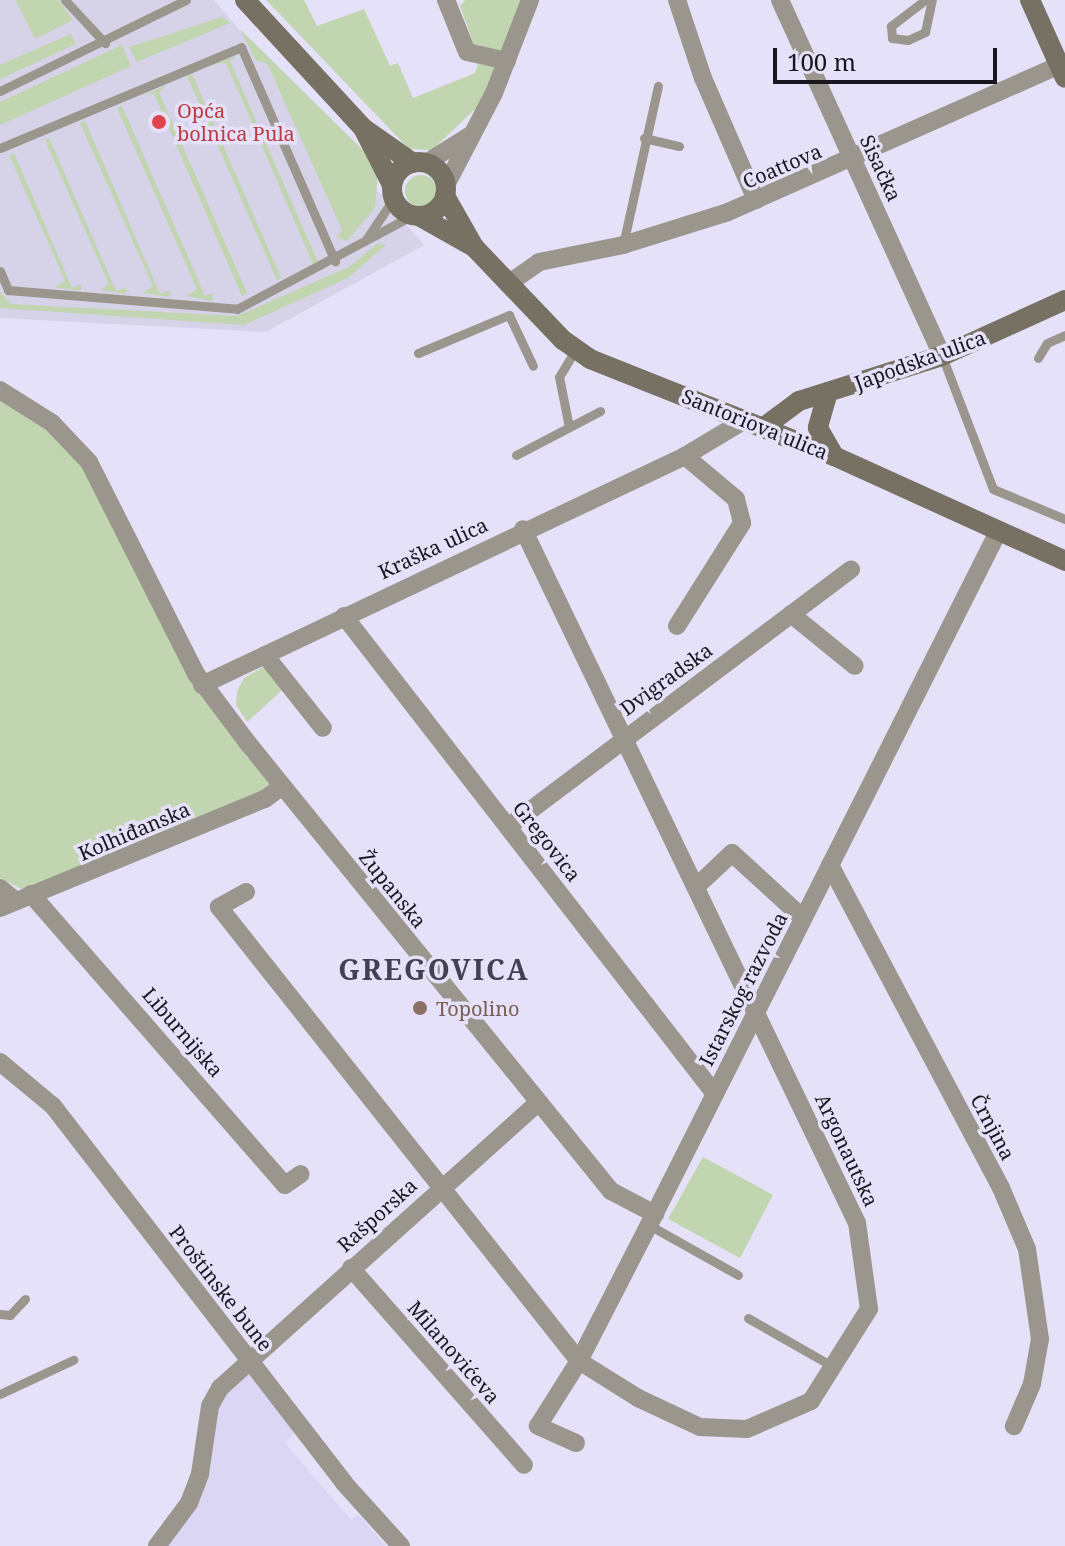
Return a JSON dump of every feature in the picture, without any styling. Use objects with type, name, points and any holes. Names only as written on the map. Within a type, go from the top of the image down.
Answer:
[{"type":"main road","points":[[245,0],[363,128],[439,172],[445,192],[435,211],[416,216],[393,192],[363,128]]},
{"type":"main road","points":[[1030,0],[1063,70]]},
{"type":"main road","points":[[393,192],[399,171],[420,163]]},
{"type":"main road","name":"Santoriova ulica","points":[[445,192],[474,247],[575,350],[834,456],[1065,561]]},
{"type":"main road","name":"Santoriova ulica","points":[[416,216],[474,247]]},
{"type":"main road","name":"Japodska ulica","points":[[760,426],[798,417],[823,394],[942,356],[1065,300]]},
{"type":"main road","points":[[823,394],[818,428],[834,456]]},
{"type":"street","points":[[446,0],[467,52],[507,61]]},
{"type":"street","points":[[445,192],[507,61],[530,0]]},
{"type":"street","points":[[677,0],[703,78],[756,200]]},
{"type":"street","name":"Sisačka","points":[[780,0],[942,356]]},
{"type":"street","name":"Coattova","points":[[508,284],[539,262],[623,245],[756,200],[1063,70]]},
{"type":"street","points":[[420,163],[469,136]]},
{"type":"street","name":"Županska","points":[[0,390],[52,423],[89,462],[202,685],[537,1104],[611,1191],[652,1220]]},
{"type":"street","name":"Kraška ulica","points":[[202,685],[523,529],[760,426]]},
{"type":"street","points":[[677,626],[742,523],[736,499],[685,456]]},
{"type":"street","name":"Argonautska","points":[[246,892],[219,907],[579,1361],[638,1398],[700,1427],[747,1429],[811,1401],[869,1309],[857,1223],[757,1008],[523,529]]},
{"type":"street","name":"Istarskog razvoda","points":[[576,1443],[538,1426],[579,1361],[652,1220],[999,530]]},
{"type":"street","name":"Dvigradska","points":[[508,827],[851,569]]},
{"type":"street","points":[[791,614],[855,666]]},
{"type":"street","name":"Gregovica","points":[[344,616],[715,1094]]},
{"type":"street","points":[[265,655],[323,728]]},
{"type":"street","name":"Kolhiđanska","points":[[16,901],[265,799],[282,786]]},
{"type":"street","points":[[697,886],[732,853],[803,918]]},
{"type":"street","name":"Črnjina","points":[[830,865],[1001,1188],[1027,1249],[1040,1339],[1032,1384],[1014,1426]]},
{"type":"street","name":"Liburnijska","points":[[0,888],[16,901],[285,1185],[301,1174]]},
{"type":"street","name":"Proštinske bune","points":[[0,1062],[53,1106],[344,1483],[401,1546]]},
{"type":"street","name":"Rašporska","points":[[157,1546],[189,1503],[200,1474],[210,1406],[220,1388],[440,1187],[537,1104]]},
{"type":"street","name":"Milanovićeva","points":[[351,1268],[524,1465]]},
{"type":"lane","points":[[65,0],[105,43]]},
{"type":"lane","points":[[925,0],[891,26],[892,38],[908,40],[925,32],[932,0]]},
{"type":"lane","points":[[0,91],[105,43],[181,1]]},
{"type":"lane","points":[[0,148],[241,47],[335,261]]},
{"type":"lane","points":[[623,245],[644,138],[658,86]]},
{"type":"lane","points":[[644,138],[679,146]]},
{"type":"lane","points":[[367,238],[393,192]]},
{"type":"lane","points":[[0,271],[8,290],[237,309],[335,261],[367,238],[416,216]]},
{"type":"lane","points":[[418,353],[528,305]]},
{"type":"lane","points":[[509,315],[533,366]]},
{"type":"lane","points":[[1038,358],[1047,343],[1065,335]]},
{"type":"lane","points":[[569,427],[559,377],[575,350]]},
{"type":"lane","points":[[942,356],[993,489],[1065,519]]},
{"type":"lane","points":[[516,455],[600,411]]},
{"type":"lane","points":[[652,1220],[738,1275]]},
{"type":"lane","points":[[0,1314],[10,1315],[25,1299]]},
{"type":"lane","points":[[748,1318],[834,1367]]},
{"type":"lane","points":[[0,1394],[73,1360]]},
{"type":"shaded area","name":"Opća bolnica Pula","points":[[0,0],[214,0],[424,245],[266,332],[0,318]]},
{"type":"shaded area","points":[[245,1369],[295,1432],[285,1443],[351,1520],[358,1514],[386,1546],[159,1546],[191,1503],[212,1406]]},
{"type":"green space","points":[[15,0],[59,0],[73,20],[35,39]]},
{"type":"green space","points":[[266,0],[304,0],[317,26],[364,9],[390,66],[398,63],[413,98],[475,73],[478,64],[502,68],[493,92],[432,150],[409,149]]},
{"type":"green space","points":[[465,0],[528,0],[506,59],[477,53],[460,6]]},
{"type":"green space","points":[[222,17],[230,23],[137,62],[129,47]]},
{"type":"green space","points":[[240,29],[371,158],[378,174],[375,208],[347,241],[336,237],[342,230],[267,63],[256,61]]},
{"type":"green space","points":[[70,34],[76,44],[0,79],[0,65]]},
{"type":"green space","points":[[122,45],[131,66],[0,125],[0,102]]},
{"type":"green space","points":[[238,55],[230,61],[261,132],[272,130],[263,137],[318,262],[313,264],[259,139],[248,140],[257,134],[226,63],[215,64]]},
{"type":"green space","points":[[192,74],[281,278],[277,280],[187,76]]},
{"type":"green space","points":[[166,85],[159,92],[247,293],[242,296],[154,94],[143,96]]},
{"type":"green space","points":[[122,106],[205,296],[213,293],[212,301],[186,296],[197,289],[117,108]]},
{"type":"green space","points":[[85,121],[160,294],[170,290],[169,297],[143,293],[153,286],[80,123]]},
{"type":"green space","points":[[49,138],[116,291],[127,287],[126,294],[100,290],[109,284],[45,140]]},
{"type":"green space","points":[[14,153],[72,288],[81,284],[81,291],[55,287],[65,280],[9,155]]},
{"type":"green space","points":[[421,175],[433,179],[437,191],[433,203],[421,207],[409,203],[405,191],[409,179]]},
{"type":"green space","points":[[377,244],[386,245],[348,278],[244,325],[0,308],[0,292],[11,304],[237,316],[349,267]]},
{"type":"green space","points":[[0,390],[89,462],[202,685],[248,759],[258,756],[282,786],[31,894],[0,878]]},
{"type":"green space","points":[[271,662],[290,683],[247,722],[236,705],[237,691],[244,678]]},
{"type":"green space","points":[[703,1157],[773,1195],[740,1258],[668,1219]]},
{"type":"place","name":"Opća bolnica Pula","points":[[159,122]]},
{"type":"place","name":"Topolino","points":[[420,1008]]},
{"type":"district","name":"GREGOVICA","points":[[434,969]]}]
